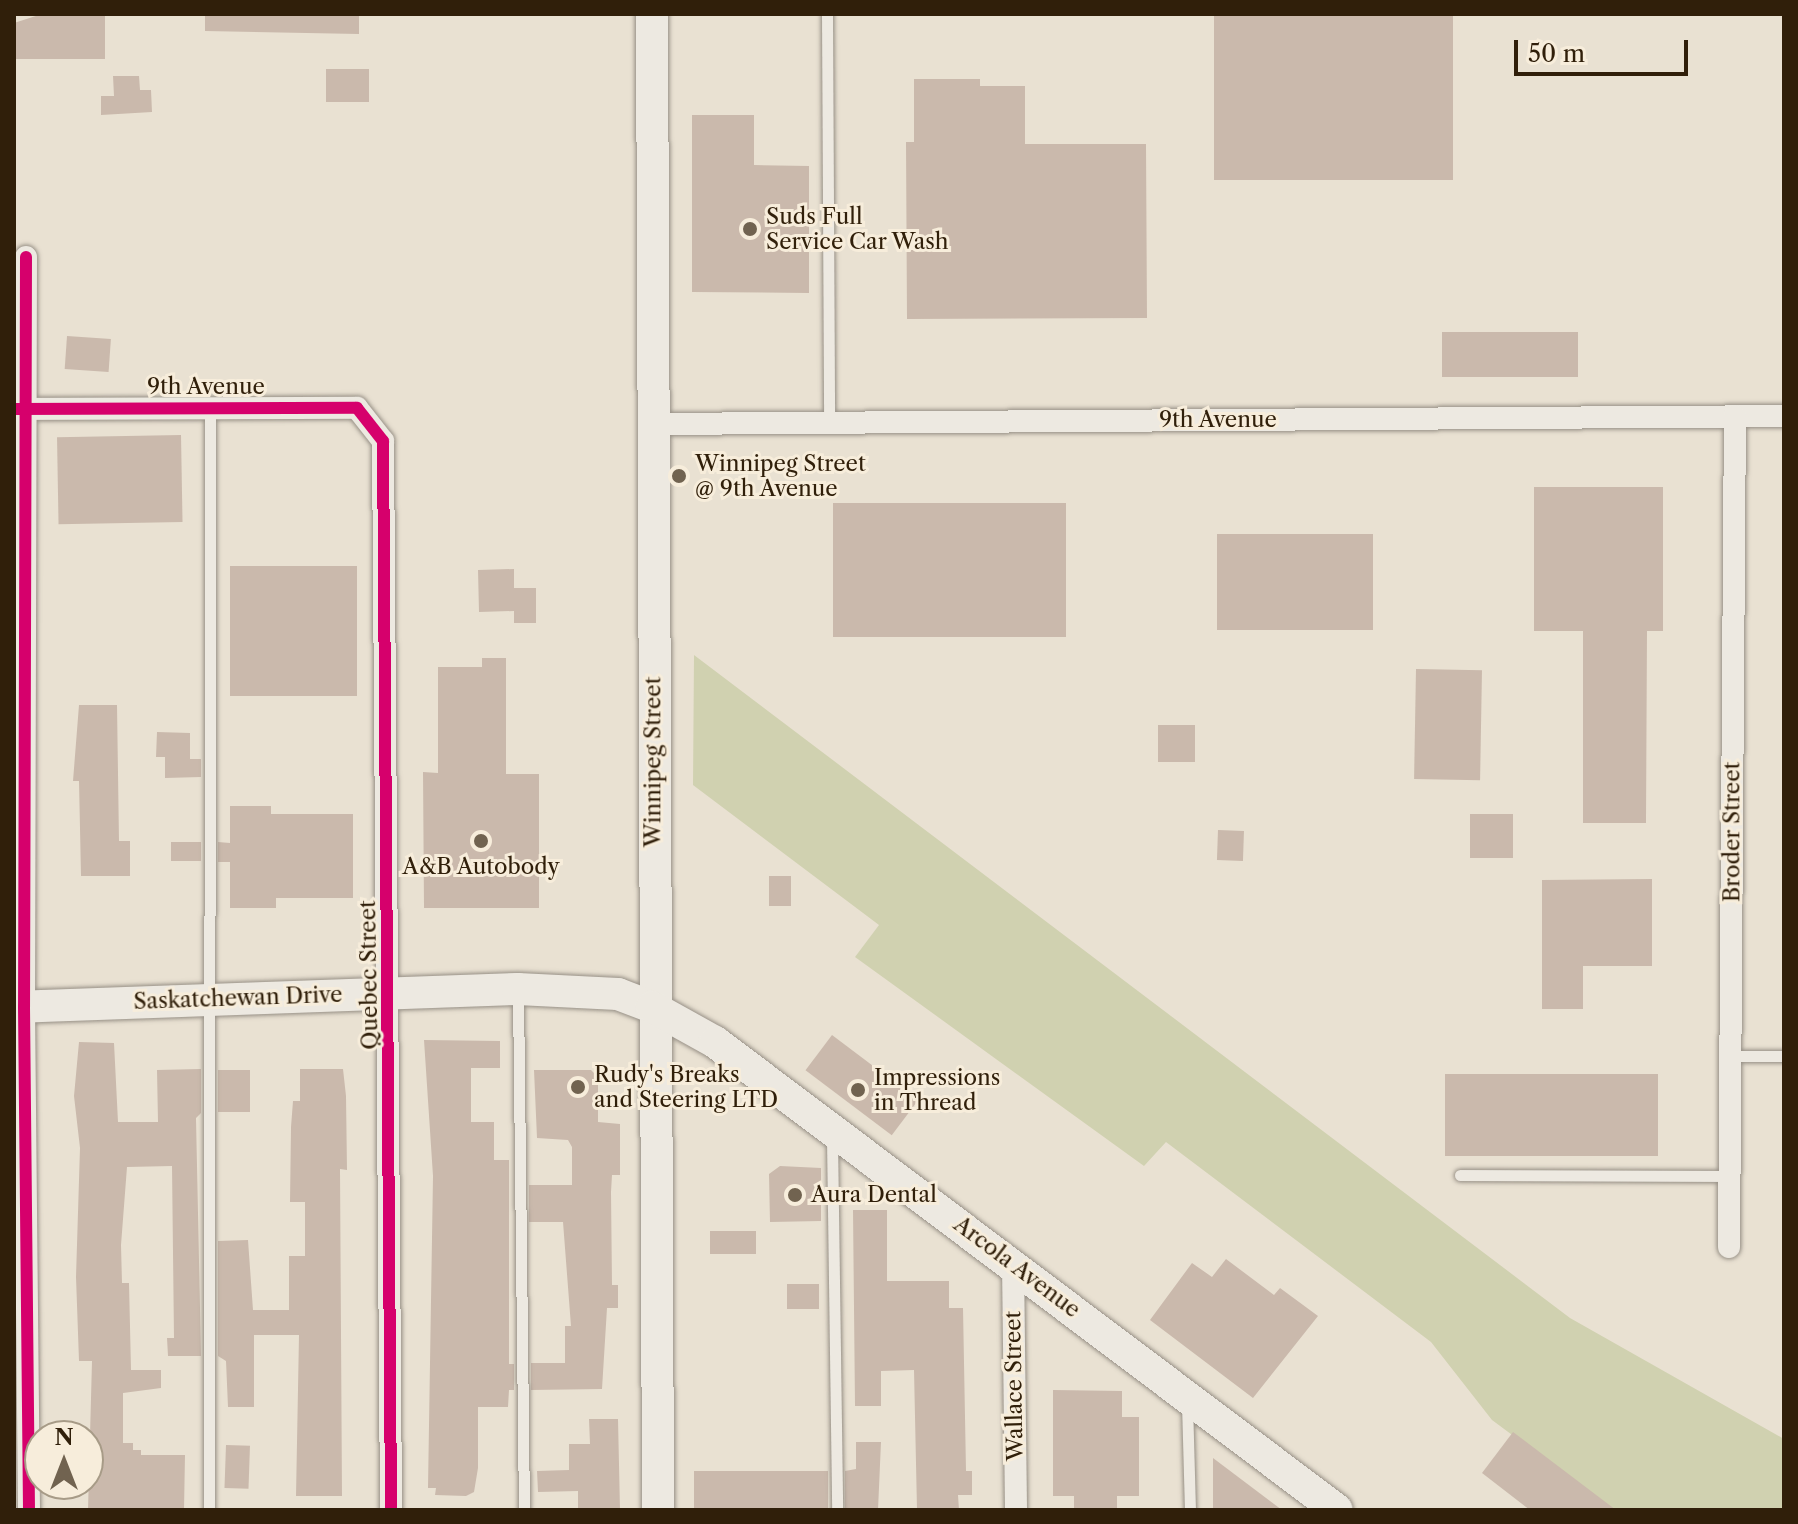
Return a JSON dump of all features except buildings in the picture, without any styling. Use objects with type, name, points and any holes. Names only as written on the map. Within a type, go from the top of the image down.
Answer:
[{"type":"main road","name":"Winnipeg Street","points":[[652,14],[652,1007],[658,1510]]},
{"type":"main road","name":"Saskatchewan Drive","points":[[19,1007],[389,991],[518,989],[618,994],[652,1007]]},
{"type":"main road","name":"Arcola Avenue","points":[[652,1007],[715,1042],[1013,1263],[1337,1510]]},
{"type":"street","points":[[20,257],[19,1007],[29,1510]]},
{"type":"street","name":"9th Avenue","points":[[21,409],[357,408],[383,441]]},
{"type":"street","name":"Broder Street","points":[[1729,1247],[1735,416]]},
{"type":"street","name":"9th Avenue","points":[[652,424],[1784,416]]},
{"type":"street","name":"Quebec Street","points":[[383,441],[391,1510]]},
{"type":"street","name":"Wallace Street","points":[[1013,1263],[1016,1510]]},
{"type":"lane","points":[[827,14],[829,422]]},
{"type":"lane","points":[[209,1510],[210,407]]},
{"type":"lane","points":[[518,989],[524,1510]]},
{"type":"lane","points":[[1730,1056],[1784,1056]]},
{"type":"lane","points":[[832,1129],[837,1510]]},
{"type":"lane","points":[[1460,1175],[1729,1176]]},
{"type":"lane","points":[[1187,1398],[1190,1510]]},
{"type":"green space","points":[[694,655],[1570,1318],[1784,1439],[1784,1510],[1613,1510],[1492,1420],[1431,1342],[1166,1142],[1144,1166],[855,957],[879,925],[693,785]]},
{"type":"cycle path","points":[[26,257],[24,1007],[29,1510]]},
{"type":"cycle path","points":[[14,409],[357,408],[383,441],[391,1510]]},
{"type":"place","name":"Suds Full Service Car Wash","points":[[750,229]]},
{"type":"place","name":"Winnipeg Street @ 9th Avenue","points":[[679,476]]},
{"type":"place","name":"A&B Autobody","points":[[481,841]]},
{"type":"place","name":"Rudy's Breaks and Steering LTD","points":[[578,1087]]},
{"type":"place","name":"Impressions in Thread","points":[[858,1090]]},
{"type":"place","name":"Aura Dental","points":[[795,1195]]}]
